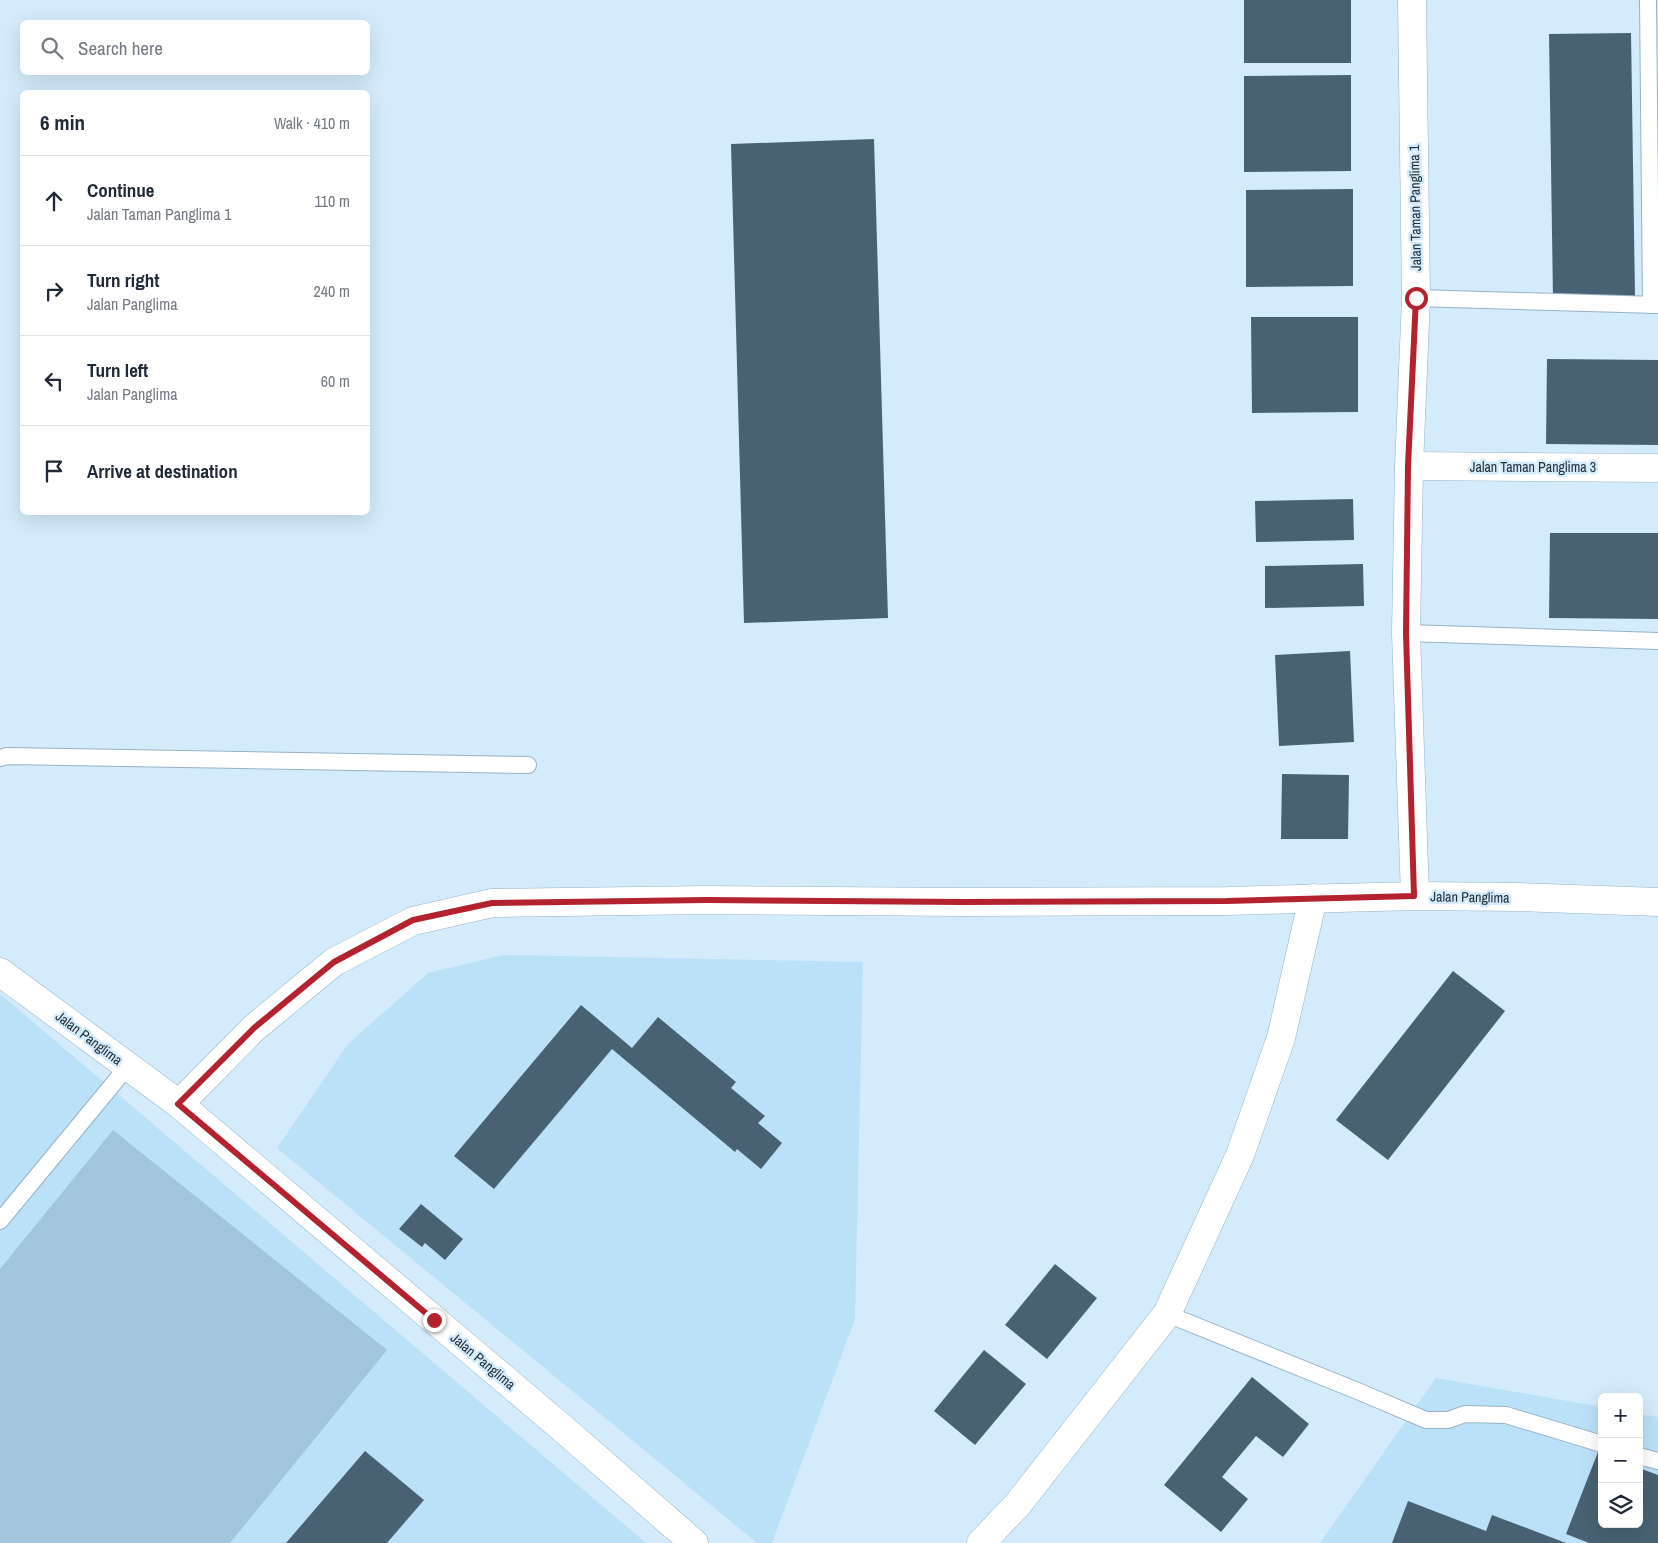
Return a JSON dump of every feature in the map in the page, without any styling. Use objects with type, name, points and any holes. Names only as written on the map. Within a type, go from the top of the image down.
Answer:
[{"type":"street","name":"Jalan Taman Panglima 1","points":[[1412,0],[1416,298],[1408,466],[1406,633],[1414,896]]},
{"type":"street","name":"Jalan Taman Panglima 3","points":[[1408,466],[1658,468]]},
{"type":"street","name":"Jalan Panglima","points":[[178,1104],[254,1028],[334,962],[413,920],[492,903],[707,900],[1227,901],[1414,896],[1520,897],[1658,902]]},
{"type":"street","points":[[981,1543],[1018,1504],[1167,1314],[1240,1155],[1282,1038],[1312,898]]},
{"type":"street","name":"Jalan Panglima","points":[[0,972],[178,1104],[561,1427],[694,1543]]},
{"type":"lane","points":[[1416,298],[1655,305],[1648,0]]},
{"type":"lane","points":[[1406,633],[1658,641]]},
{"type":"lane","points":[[0,758],[7,756],[528,765]]},
{"type":"lane","points":[[0,1221],[128,1066]]},
{"type":"lane","points":[[1167,1314],[1426,1420],[1448,1420],[1465,1414],[1506,1415],[1598,1443]]},
{"type":"lane","points":[[1643,1457],[1658,1461]]},
{"type":"shaded area","points":[[503,955],[863,962],[855,1319],[772,1543],[757,1543],[277,1148],[348,1044],[428,973]]},
{"type":"shaded area","points":[[0,994],[646,1543],[0,1543]]},
{"type":"shaded area","points":[[113,1130],[387,1350],[230,1543],[0,1543],[0,1269]]},
{"type":"shaded area","points":[[1436,1378],[1598,1406],[1598,1528],[1643,1528],[1643,1415],[1658,1417],[1658,1543],[1320,1543]]},
{"type":"building","points":[[1244,0],[1351,0],[1351,63],[1244,63]]},
{"type":"building","points":[[1631,33],[1635,296],[1553,298],[1549,34]]},
{"type":"building","points":[[1351,75],[1351,171],[1244,172],[1244,76]]},
{"type":"building","points":[[874,139],[888,618],[744,623],[731,144]]},
{"type":"building","points":[[1353,189],[1353,286],[1246,287],[1246,190]]},
{"type":"building","points":[[1251,317],[1358,317],[1358,412],[1252,413]]},
{"type":"building","points":[[1547,359],[1658,360],[1658,445],[1546,444]]},
{"type":"building","points":[[1353,499],[1354,540],[1256,542],[1255,501]]},
{"type":"building","points":[[1550,533],[1658,533],[1658,619],[1549,618]]},
{"type":"building","points":[[1363,564],[1364,606],[1265,608],[1265,566]]},
{"type":"building","points":[[1350,651],[1354,742],[1279,746],[1275,655]]},
{"type":"building","points":[[1282,774],[1349,775],[1348,839],[1281,839]]},
{"type":"building","points":[[1453,971],[1505,1011],[1388,1160],[1336,1120]]},
{"type":"building","points":[[581,1005],[632,1048],[658,1017],[736,1082],[731,1088],[765,1116],[758,1123],[782,1143],[761,1169],[737,1149],[735,1152],[612,1049],[494,1189],[454,1156]]},
{"type":"building","points":[[421,1204],[463,1239],[445,1260],[425,1243],[422,1247],[399,1229]]},
{"type":"building","points":[[1055,1264],[1097,1298],[1047,1359],[1005,1325]]},
{"type":"building","points":[[984,1350],[1026,1384],[975,1445],[934,1411]]},
{"type":"building","points":[[1252,1377],[1309,1424],[1283,1457],[1256,1436],[1222,1477],[1248,1499],[1221,1532],[1164,1485]]},
{"type":"building","points":[[365,1451],[424,1500],[387,1543],[286,1543]]},
{"type":"building","points":[[1598,1452],[1598,1528],[1643,1528],[1643,1469],[1658,1475],[1658,1543],[1589,1543],[1566,1534]]},
{"type":"building","points":[[1408,1501],[1486,1531],[1492,1515],[1566,1543],[1392,1543]]},
{"type":"route","points":[[434,1320],[178,1104],[254,1028],[334,962],[413,920],[492,903],[707,900],[962,902],[1227,901],[1414,896],[1406,633],[1408,466],[1416,298]]}]
